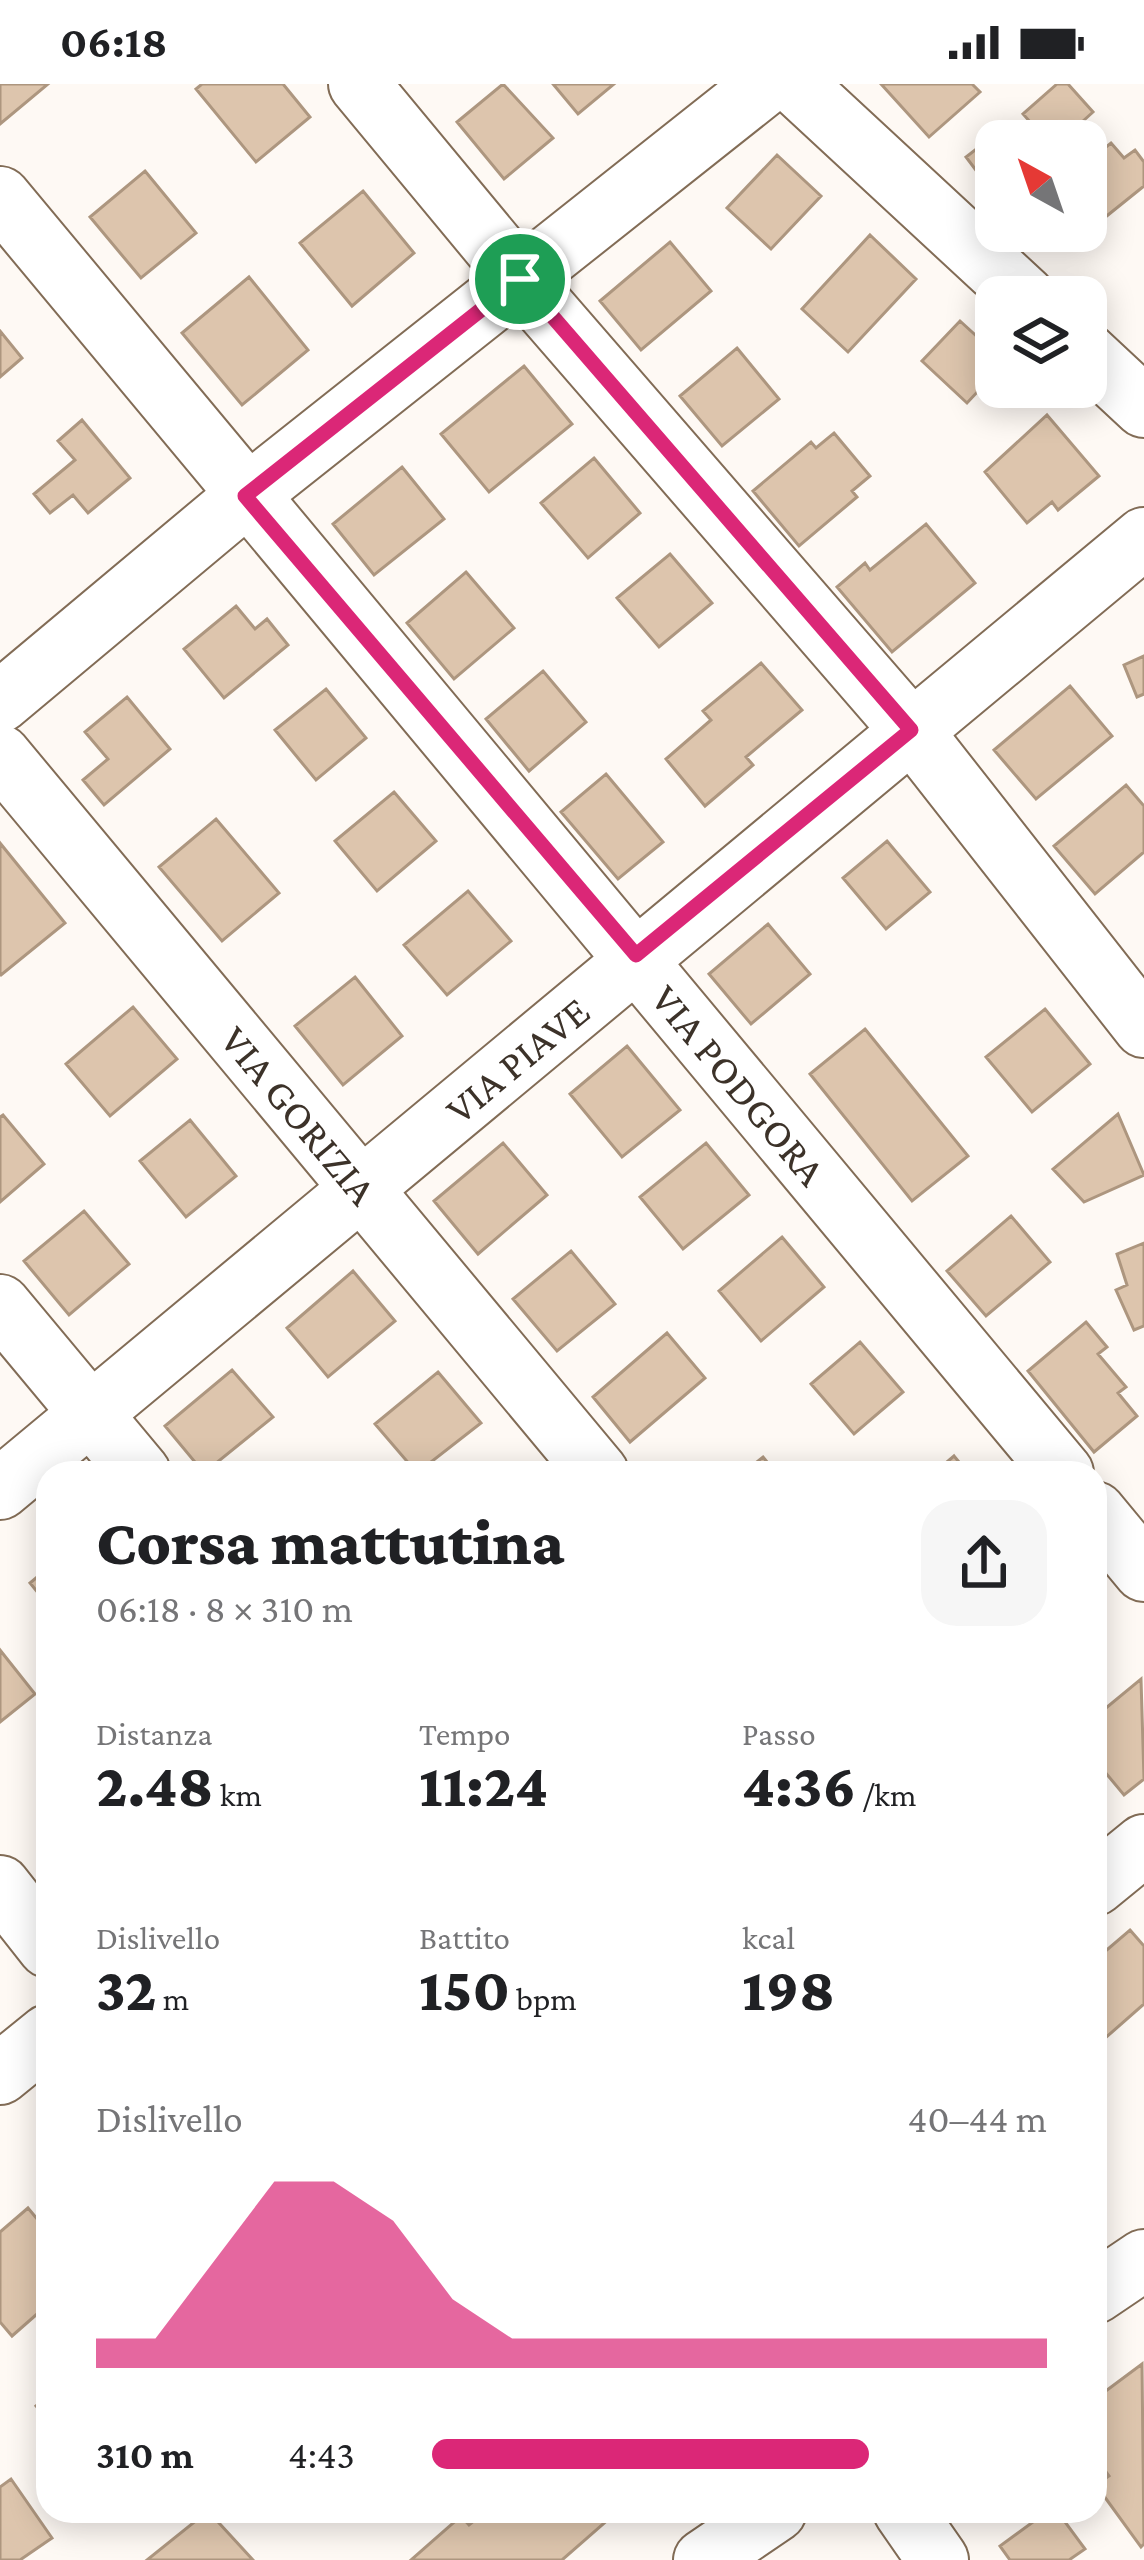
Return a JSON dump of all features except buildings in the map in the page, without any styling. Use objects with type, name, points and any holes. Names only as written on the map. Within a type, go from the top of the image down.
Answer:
[{"type":"street","points":[[359,84],[520,279],[911,730],[1144,1027]]},
{"type":"street","points":[[0,702],[245,496],[766,84]]},
{"type":"street","points":[[795,84],[1002,276]]},
{"type":"street","name":"VIA PODGORA","points":[[0,197],[1053,1461]]},
{"type":"street","points":[[1107,372],[1144,406]]},
{"type":"street","name":"VIA PIAVE","points":[[0,1489],[636,955],[1144,538]]},
{"type":"street","name":"VIA GORIZIA","points":[[0,755],[588,1461]]},
{"type":"street","points":[[0,1305],[130,1461]]},
{"type":"street","points":[[1107,1526],[1144,1571]]},
{"type":"street","points":[[1107,1875],[1144,1845]]},
{"type":"street","points":[[0,1886],[36,1932]]},
{"type":"street","points":[[0,2074],[36,2045]]},
{"type":"street","points":[[1107,2285],[1144,2260]]},
{"type":"street","points":[[704,2560],[758,2523]]},
{"type":"street","points":[[912,2523],[938,2560]]},
{"type":"route","points":[[520,279],[911,730],[636,955],[245,496],[520,279]]}]
